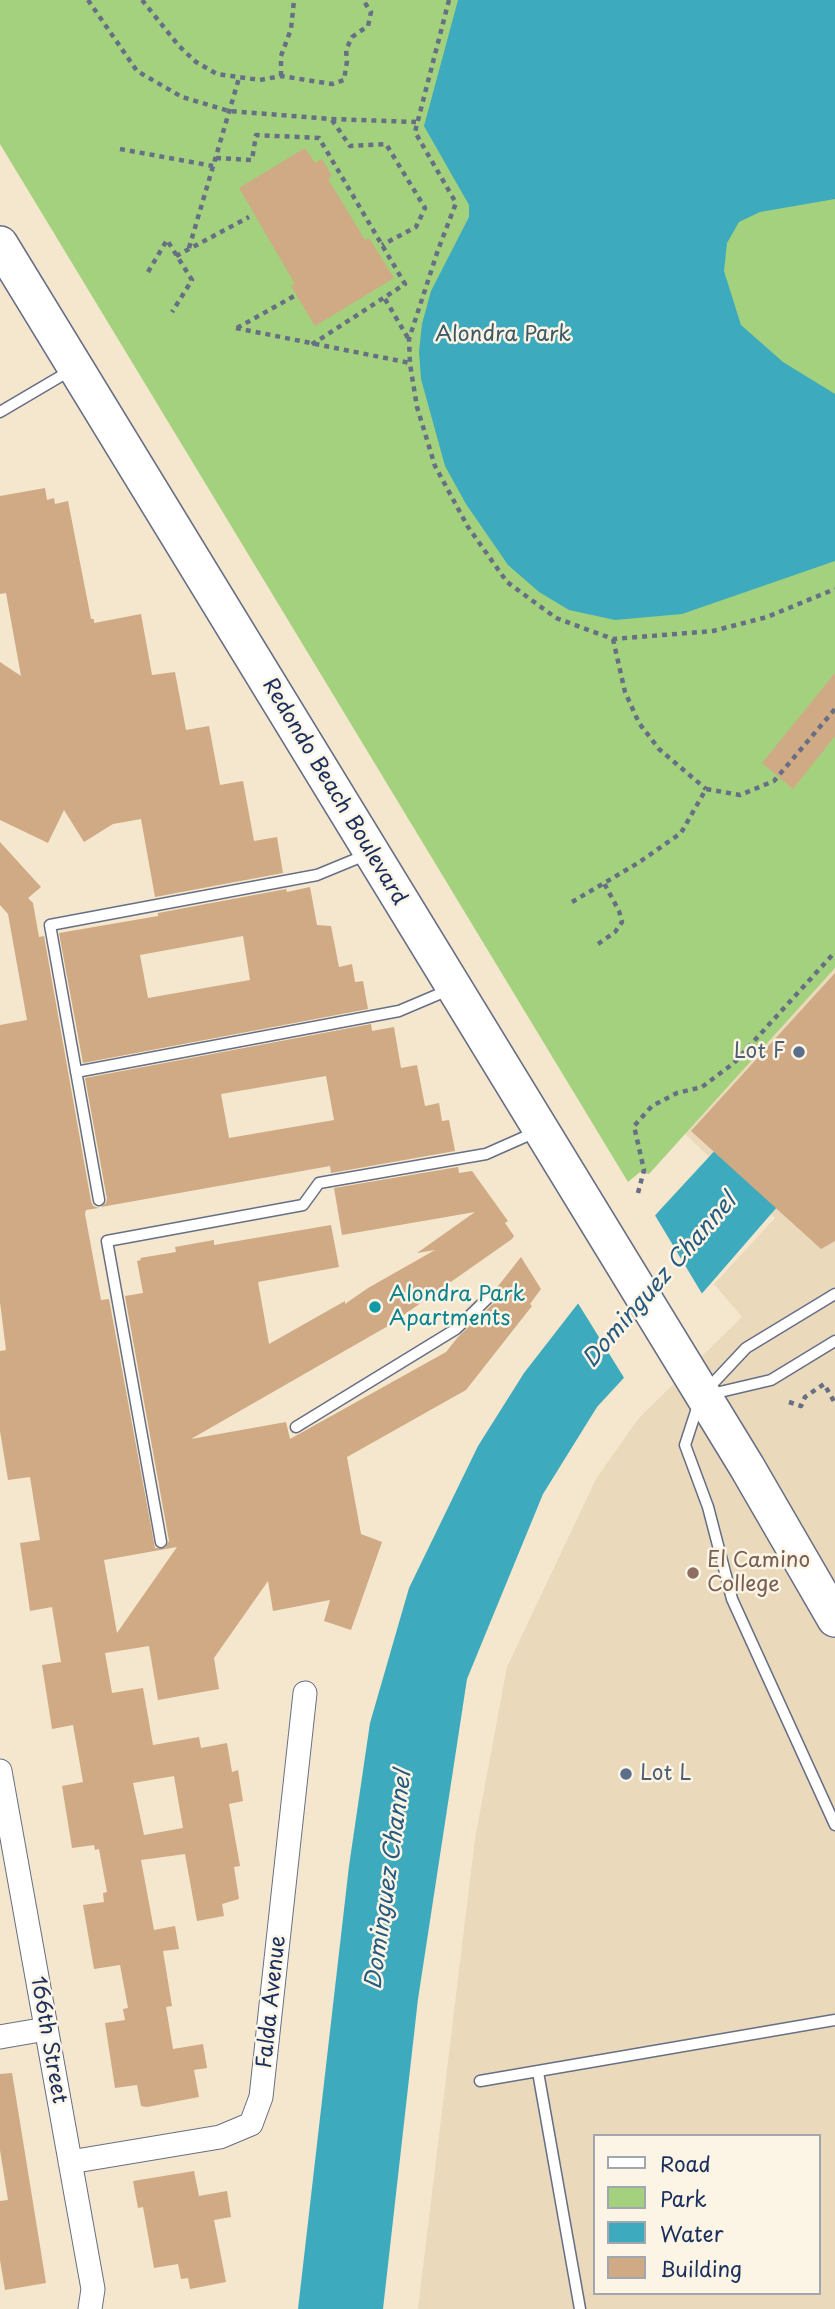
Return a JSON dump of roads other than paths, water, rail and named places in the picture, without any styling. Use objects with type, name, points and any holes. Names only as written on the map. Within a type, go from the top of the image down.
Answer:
[{"type":"main road","name":"Redondo Beach Boulevard","points":[[0,244],[741,1458],[835,1619]]},
{"type":"street","name":"Falda Avenue","points":[[70,2162],[220,2137],[251,2124],[261,2097],[304,1693]]},
{"type":"street","name":"166th Street","points":[[0,1771],[93,2289],[90,2309]]},
{"type":"street","points":[[0,2037],[46,2029]]},
{"type":"lane","points":[[0,412],[74,368]]},
{"type":"lane","points":[[99,1200],[50,925],[317,874],[371,853]]},
{"type":"lane","points":[[76,1073],[399,1011],[453,988]]},
{"type":"lane","points":[[161,1542],[107,1241],[303,1205],[319,1183],[486,1154],[540,1130]]},
{"type":"lane","points":[[835,1294],[746,1348],[701,1396],[685,1445],[708,1507],[732,1599],[835,1825]]},
{"type":"lane","points":[[296,1427],[456,1329],[490,1296]]},
{"type":"lane","points":[[701,1396],[771,1380],[835,1340]]},
{"type":"lane","points":[[480,2081],[835,2020]]},
{"type":"lane","points":[[538,2072],[580,2309]]},
{"type":"water","points":[[458,0],[835,0],[835,199],[760,212],[739,222],[727,243],[724,271],[741,325],[783,362],[835,394],[835,561],[682,614],[615,620],[569,610],[539,592],[508,565],[466,504],[445,466],[421,379],[419,352],[422,324],[431,291],[469,217],[469,205],[424,126]]},
{"type":"water","name":"Dominguez Channel","points":[[744,1119],[791,1191],[705,1290],[597,1407],[543,1494],[467,1679],[418,1999],[383,2309],[298,2309],[349,1866],[370,1723],[409,1588],[478,1446],[524,1373],[576,1306]]},
{"type":"place","name":"Lot F","points":[[799,1052]]},
{"type":"place","name":"Alondra Park Apartments","points":[[375,1307]]},
{"type":"place","name":"El Camino College","points":[[693,1573]]},
{"type":"place","name":"Lot L","points":[[626,1774]]},
{"type":"park label","name":"Alondra Park","points":[[503,335]]}]
